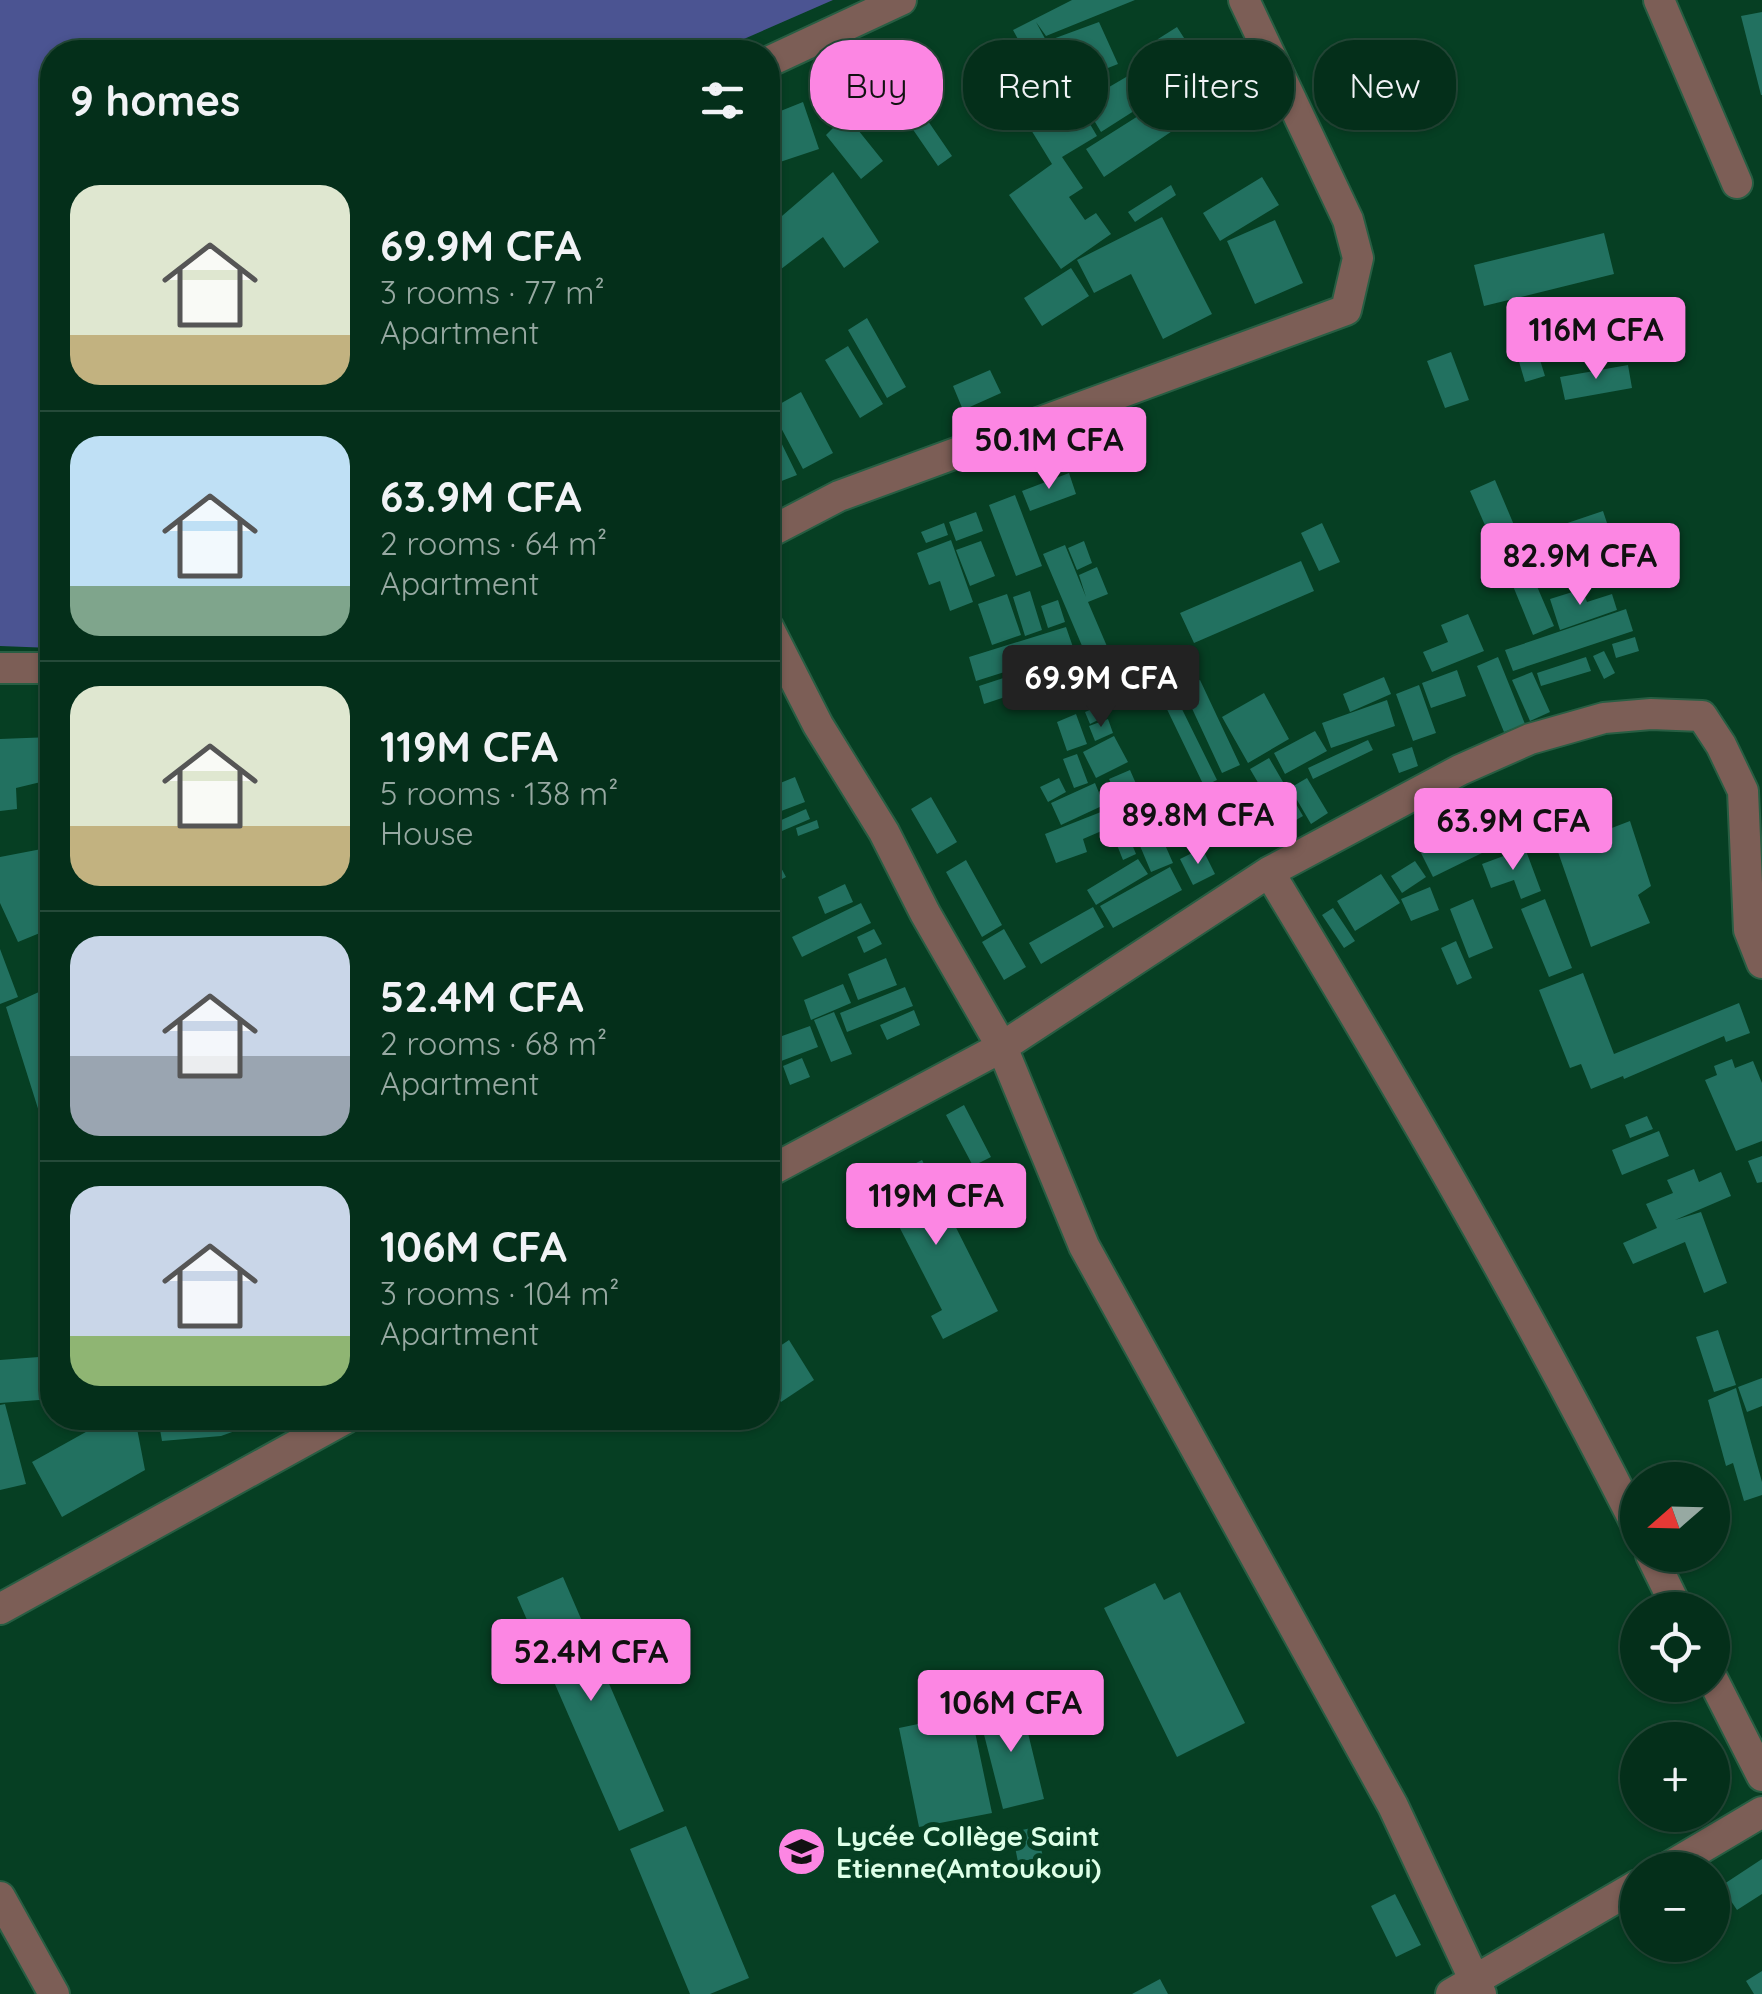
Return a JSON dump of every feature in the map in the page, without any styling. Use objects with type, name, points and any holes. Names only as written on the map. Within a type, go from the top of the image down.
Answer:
[{"type":"street","points":[[780,56],[901,0]]},
{"type":"street","points":[[780,527],[838,496],[1346,310],[1358,258],[1348,220],[1244,0]]},
{"type":"street","points":[[1659,0],[1737,183]]},
{"type":"street","points":[[780,651],[818,726],[884,832],[925,914],[1002,1047],[1084,1246],[1392,1806],[1468,1990],[1620,1896]]},
{"type":"street","points":[[0,668],[40,668]]},
{"type":"street","points":[[780,1166],[1002,1047],[1269,872],[1460,770],[1530,738],[1604,718],[1651,714],[1702,716],[1743,792],[1762,962]]},
{"type":"street","points":[[1269,872],[1518,1299],[1620,1494]]},
{"type":"street","points":[[0,1609],[324,1430]]},
{"type":"street","points":[[1724,1702],[1762,1776]]},
{"type":"street","points":[[1694,1852],[1762,1812]]},
{"type":"street","points":[[0,1897],[54,1994]]},
{"type":"water","points":[[0,0],[833,0],[741,40],[40,40],[40,648],[0,646]]},
{"type":"building","points":[[1072,0],[1135,0],[1046,36],[1036,22],[1046,40],[1018,40],[1013,30]]},
{"type":"building","points":[[1762,12],[1762,95],[1761,95],[1741,16]]},
{"type":"building","points":[[1099,22],[1107,40],[1050,40]]},
{"type":"building","points":[[1177,27],[1185,40],[1159,40]]},
{"type":"building","points":[[1108,42],[1118,64],[1108,68]]},
{"type":"building","points":[[1128,76],[1128,115],[1108,128],[1108,88]]},
{"type":"building","points":[[803,102],[819,149],[780,162],[780,111]]},
{"type":"building","points":[[1128,122],[1128,130],[1174,130],[1104,177],[1086,149]]},
{"type":"building","points":[[831,130],[858,130],[883,161],[861,179],[826,135]]},
{"type":"building","points":[[913,130],[934,130],[952,156],[938,166]]},
{"type":"building","points":[[1031,130],[1093,130],[1097,136],[1062,157],[1083,188],[1069,197],[1085,220],[1096,213],[1111,234],[1061,269],[1009,195],[1052,164]]},
{"type":"building","points":[[833,172],[879,242],[844,268],[823,237],[780,270],[780,218]]},
{"type":"building","points":[[1262,177],[1279,205],[1220,241],[1203,213]]},
{"type":"building","points":[[1171,185],[1176,195],[1135,222],[1128,212]]},
{"type":"building","points":[[1162,217],[1212,314],[1163,339],[1131,274],[1094,293],[1077,260]]},
{"type":"building","points":[[1275,220],[1303,283],[1255,304],[1227,241]]},
{"type":"building","points":[[1604,233],[1614,274],[1484,306],[1474,265]]},
{"type":"building","points":[[1071,268],[1089,296],[1042,326],[1024,298]]},
{"type":"building","points":[[867,318],[906,387],[887,398],[848,330]]},
{"type":"building","points":[[1531,331],[1545,376],[1525,382],[1512,338]]},
{"type":"building","points":[[848,346],[883,404],[860,418],[825,360]]},
{"type":"building","points":[[1451,352],[1469,400],[1445,408],[1427,361]]},
{"type":"building","points":[[1628,365],[1632,388],[1565,400],[1560,377]]},
{"type":"building","points":[[990,370],[1001,393],[963,410],[953,386]]},
{"type":"building","points":[[801,392],[833,453],[803,469],[780,426],[780,404]]},
{"type":"building","points":[[780,440],[797,475],[780,482]]},
{"type":"building","points":[[1069,473],[1076,494],[1030,511],[1022,491]]},
{"type":"building","points":[[1495,480],[1522,544],[1498,555],[1470,491]]},
{"type":"building","points":[[1015,495],[1042,566],[1016,576],[989,505]]},
{"type":"building","points":[[1603,511],[1618,556],[1540,581],[1526,537]]},
{"type":"building","points":[[976,512],[983,531],[956,541],[949,522]]},
{"type":"building","points":[[944,523],[948,535],[926,543],[921,532]]},
{"type":"building","points":[[1322,523],[1340,562],[1319,571],[1301,533]]},
{"type":"building","points":[[951,540],[973,602],[950,611],[940,581],[929,585],[917,553]]},
{"type":"building","points":[[981,541],[995,576],[970,586],[956,550]]},
{"type":"building","points":[[1084,541],[1092,563],[1077,570],[1068,548]]},
{"type":"building","points":[[1065,545],[1086,597],[1079,575],[1097,567],[1108,594],[1088,602],[1109,651],[1088,660],[1043,554]]},
{"type":"building","points":[[1301,561],[1314,591],[1194,643],[1180,613]]},
{"type":"building","points":[[1533,577],[1554,626],[1533,635],[1513,586]]},
{"type":"building","points":[[1582,589],[1587,602],[1612,594],[1617,610],[1560,630],[1550,599]]},
{"type":"building","points":[[1030,591],[1042,630],[1025,636],[1013,597]]},
{"type":"building","points":[[1007,594],[1021,635],[992,645],[978,604]]},
{"type":"building","points":[[1058,600],[1065,622],[1048,628],[1041,606]]},
{"type":"building","points":[[1626,609],[1633,631],[1513,671],[1505,650]]},
{"type":"building","points":[[1468,614],[1484,651],[1432,672],[1423,652],[1448,642],[1441,625]]},
{"type":"building","points":[[1066,627],[1074,650],[976,681],[969,657]]},
{"type":"building","points":[[1635,637],[1639,651],[1616,658],[1612,644]]},
{"type":"building","points":[[1604,651],[1615,673],[1604,679],[1593,656]]},
{"type":"building","points":[[1073,655],[1078,673],[984,704],[979,686]]},
{"type":"building","points":[[1498,657],[1525,724],[1504,732],[1477,666]]},
{"type":"building","points":[[1586,657],[1591,671],[1541,686],[1537,673]]},
{"type":"building","points":[[1457,670],[1466,696],[1431,708],[1422,683]]},
{"type":"building","points":[[1532,672],[1550,712],[1530,721],[1512,680]]},
{"type":"building","points":[[1384,677],[1391,694],[1350,712],[1343,694]]},
{"type":"building","points":[[1200,680],[1240,765],[1222,773],[1182,687]]},
{"type":"building","points":[[1419,685],[1436,733],[1413,741],[1396,694]]},
{"type":"building","points":[[1264,693],[1289,739],[1248,763],[1222,717]]},
{"type":"building","points":[[1175,695],[1217,780],[1204,786],[1163,701]]},
{"type":"building","points":[[1387,700],[1395,726],[1331,748],[1322,723]]},
{"type":"building","points":[[1099,706],[1104,717],[1090,724],[1085,712]]},
{"type":"building","points":[[1076,714],[1087,744],[1067,751],[1057,722]]},
{"type":"building","points":[[1108,719],[1113,733],[1095,741],[1089,726]]},
{"type":"building","points":[[1315,731],[1327,751],[1285,774],[1274,753]]},
{"type":"building","points":[[1114,736],[1128,762],[1096,778],[1083,752]]},
{"type":"building","points":[[40,737],[40,782],[16,788],[17,809],[0,811],[0,739]]},
{"type":"building","points":[[1368,740],[1373,750],[1313,779],[1308,768]]},
{"type":"building","points":[[1412,747],[1418,766],[1399,773],[1392,754]]},
{"type":"building","points":[[1077,754],[1088,783],[1074,788],[1063,759]]},
{"type":"building","points":[[1269,758],[1303,816],[1284,827],[1250,769]]},
{"type":"building","points":[[1130,770],[1148,811],[1127,820],[1109,779]]},
{"type":"building","points":[[795,777],[805,802],[780,811],[780,783]]},
{"type":"building","points":[[1059,778],[1066,792],[1048,802],[1040,787]]},
{"type":"building","points":[[1307,778],[1328,813],[1311,824],[1290,788]]},
{"type":"building","points":[[1095,783],[1104,805],[1061,825],[1051,803]]},
{"type":"building","points":[[1204,791],[1214,816],[1173,832],[1162,808]]},
{"type":"building","points":[[931,797],[957,842],[937,854],[911,809]]},
{"type":"building","points":[[806,809],[810,819],[780,832],[780,821]]},
{"type":"building","points":[[1106,810],[1113,826],[1083,839],[1087,852],[1056,863],[1045,834]]},
{"type":"building","points":[[1151,813],[1173,863],[1151,872],[1130,822]]},
{"type":"building","points":[[1267,817],[1278,830],[1261,845],[1250,832]]},
{"type":"building","points":[[817,820],[819,828],[798,836],[796,828]]},
{"type":"building","points":[[1630,821],[1651,886],[1638,895],[1650,923],[1591,947],[1557,849]]},
{"type":"building","points":[[1124,825],[1136,854],[1123,860],[1111,830]]},
{"type":"building","points":[[1471,829],[1482,853],[1433,877],[1421,853]]},
{"type":"building","points":[[1202,848],[1215,874],[1193,885],[1180,859]]},
{"type":"building","points":[[1525,848],[1541,891],[1521,899],[1514,880],[1491,888],[1482,864]]},
{"type":"building","points":[[40,849],[40,933],[18,942],[0,903],[0,857]]},
{"type":"building","points":[[1138,859],[1148,874],[1096,905],[1087,890]]},
{"type":"building","points":[[966,860],[1002,925],[982,937],[946,872]]},
{"type":"building","points":[[1415,861],[1426,877],[1402,893],[1391,876]]},
{"type":"building","points":[[1170,867],[1182,890],[1113,928],[1100,906]]},
{"type":"building","points":[[1381,874],[1400,903],[1355,931],[1337,901]]},
{"type":"building","points":[[845,884],[853,902],[825,914],[818,897]]},
{"type":"building","points":[[1430,887],[1439,910],[1411,921],[1401,899]]},
{"type":"building","points":[[1473,899],[1493,948],[1469,958],[1450,909]]},
{"type":"building","points":[[1545,899],[1572,968],[1549,977],[1521,909]]},
{"type":"building","points":[[861,903],[871,923],[802,957],[792,937]]},
{"type":"building","points":[[1093,907],[1104,927],[1041,964],[1029,943]]},
{"type":"building","points":[[1333,908],[1355,941],[1344,948],[1322,915]]},
{"type":"building","points":[[874,929],[882,944],[864,953],[857,937]]},
{"type":"building","points":[[1004,929],[1026,967],[1004,980],[982,942]]},
{"type":"building","points":[[1456,941],[1472,978],[1457,985],[1441,948]]},
{"type":"building","points":[[0,949],[18,997],[0,1004]]},
{"type":"building","points":[[886,958],[897,985],[858,1000],[848,974]]},
{"type":"building","points":[[1583,973],[1614,1054],[1739,1003],[1750,1033],[1726,1042],[1724,1036],[1591,1089],[1581,1064],[1570,1068],[1539,990]]},
{"type":"building","points":[[843,984],[851,1003],[811,1020],[804,1000]]},
{"type":"building","points":[[905,987],[913,1006],[847,1032],[840,1013]]},
{"type":"building","points":[[40,991],[40,1115],[6,1007]]},
{"type":"building","points":[[914,1010],[920,1025],[887,1040],[880,1025]]},
{"type":"building","points":[[834,1012],[852,1054],[831,1062],[814,1020]]},
{"type":"building","points":[[810,1026],[818,1047],[780,1061],[780,1037]]},
{"type":"building","points":[[802,1058],[810,1077],[790,1085],[783,1066]]},
{"type":"building","points":[[1732,1059],[1735,1068],[1753,1061],[1762,1083],[1762,1141],[1736,1151],[1705,1080],[1717,1075],[1714,1066]]},
{"type":"building","points":[[964,1105],[991,1157],[973,1166],[946,1115]]},
{"type":"building","points":[[1647,1116],[1653,1129],[1630,1138],[1625,1125]]},
{"type":"building","points":[[1659,1131],[1669,1156],[1622,1175],[1612,1150]]},
{"type":"building","points":[[1762,1156],[1762,1182],[1757,1183],[1748,1161]]},
{"type":"building","points":[[922,1160],[998,1311],[943,1339],[931,1316],[942,1310],[886,1201],[874,1206],[865,1189]]},
{"type":"building","points":[[1694,1169],[1699,1182],[1721,1172],[1731,1196],[1675,1220],[1701,1212],[1727,1283],[1704,1293],[1685,1242],[1633,1264],[1623,1243],[1657,1228],[1646,1204],[1673,1193],[1667,1180]]},
{"type":"building","points":[[1718,1330],[1736,1385],[1714,1392],[1696,1337]]},
{"type":"building","points":[[789,1340],[814,1380],[781,1402],[780,1400],[780,1346]]},
{"type":"building","points":[[40,1358],[40,1400],[0,1403],[0,1360]]},
{"type":"building","points":[[1762,1378],[1762,1406],[1747,1412],[1738,1387]]},
{"type":"building","points":[[1736,1388],[1762,1482],[1762,1495],[1744,1501],[1733,1463],[1725,1462],[1708,1400]]},
{"type":"building","points":[[5,1404],[26,1484],[0,1490],[0,1405]]},
{"type":"building","points":[[89,1430],[137,1430],[145,1470],[62,1517],[32,1462]]},
{"type":"building","points":[[160,1430],[238,1430],[221,1436],[162,1441]]},
{"type":"building","points":[[563,1577],[664,1811],[619,1831],[517,1597]]},
{"type":"building","points":[[1155,1583],[1164,1600],[1180,1592],[1245,1723],[1177,1757],[1104,1608]]},
{"type":"building","points":[[1020,1700],[1044,1799],[1003,1809],[978,1711]]},
{"type":"building","points":[[971,1713],[992,1813],[919,1827],[899,1728]]},
{"type":"building","points":[[686,1826],[749,1978],[710,1994],[690,1994],[630,1849]]},
{"type":"building","points":[[1036,1827],[1043,1857],[1018,1862],[1012,1832]]},
{"type":"building","points":[[1762,1859],[1762,1894],[1737,1910],[1730,1900],[1730,1880]]},
{"type":"building","points":[[1395,1894],[1421,1945],[1396,1957],[1371,1906]]},
{"type":"building","points":[[1762,1971],[1762,1994],[1754,1994],[1746,1981]]},
{"type":"building","points":[[1160,1979],[1168,1994],[1132,1994]]},
{"type":"place","name":"Lycée Collège Saint Etienne(Amtoukoui)","points":[[801,1851]]}]
